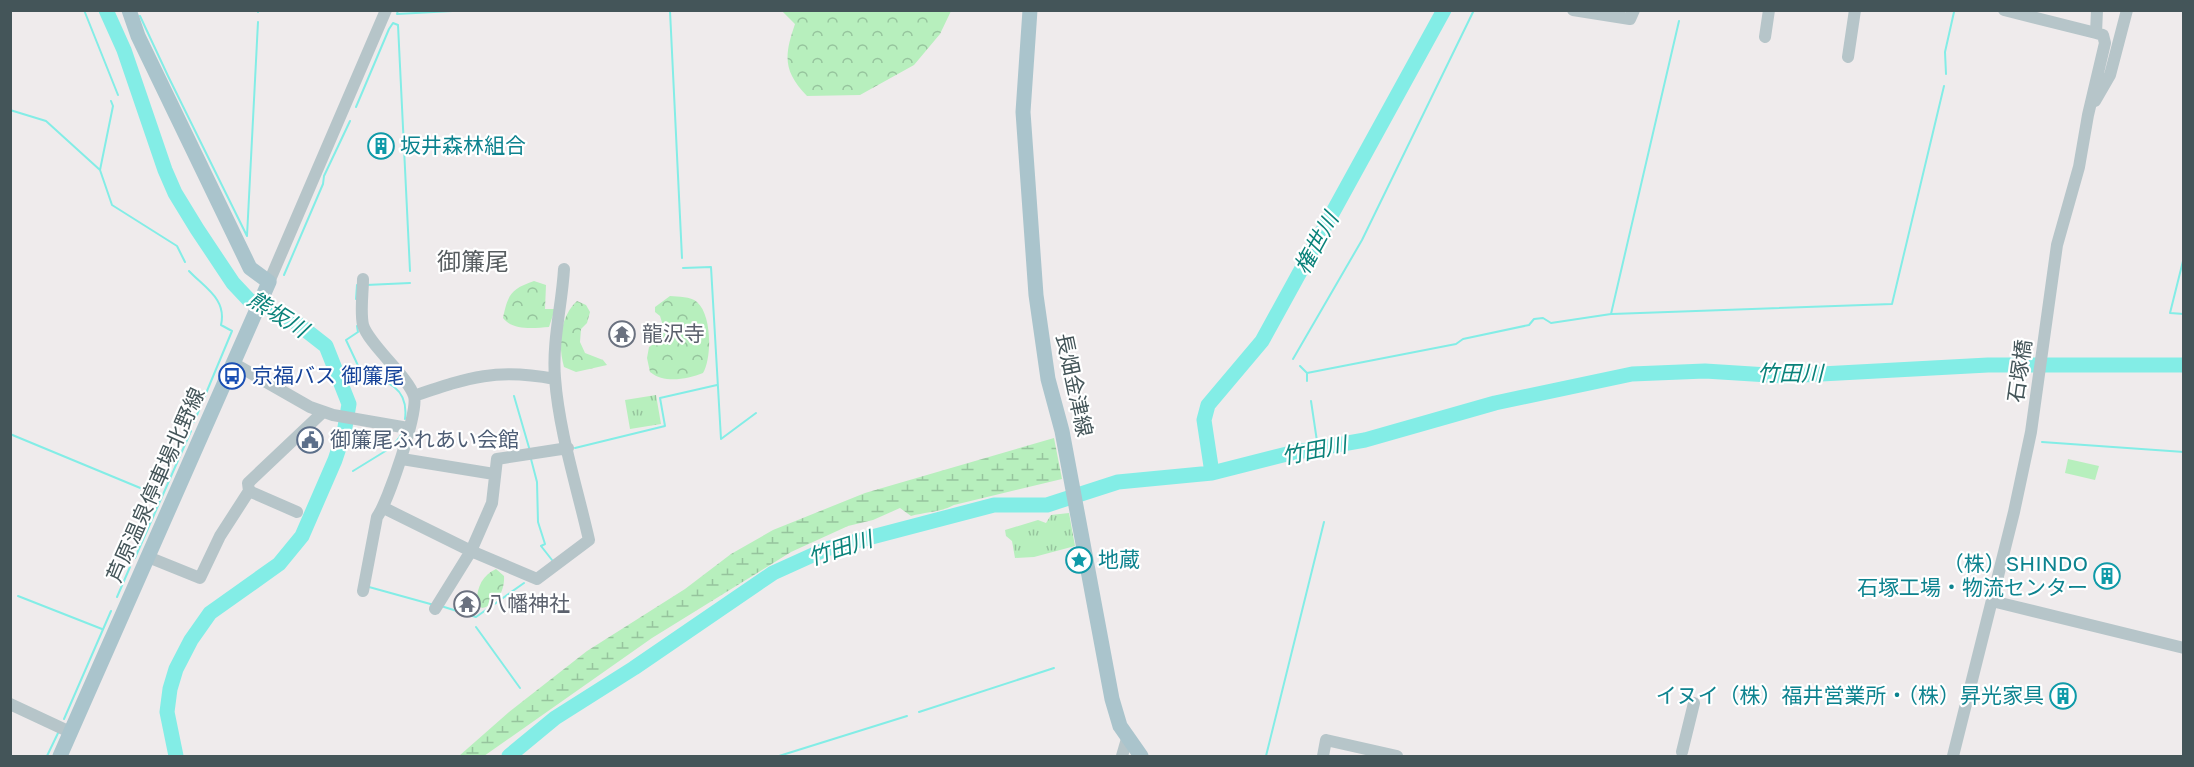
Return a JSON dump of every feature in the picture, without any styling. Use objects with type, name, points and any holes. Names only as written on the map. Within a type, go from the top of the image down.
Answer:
[{"type":"main road","points":[[129,10],[138,36],[250,268],[269,282]]},
{"type":"main road","name":"長畑金津線","points":[[1030,10],[1023,112],[1032,247],[1048,379],[1062,430],[1112,699],[1127,739],[1141,756]]},
{"type":"main road","name":"芦原温泉停車場北野線","points":[[60,756],[269,282]]},
{"type":"street","points":[[269,282],[387,10]]},
{"type":"street","points":[[1573,10],[1630,19],[1634,10]]},
{"type":"street","points":[[1765,37],[1770,10]]},
{"type":"street","points":[[1848,57],[1855,10]]},
{"type":"street","points":[[2004,10],[2039,15],[2120,40]]},
{"type":"street","points":[[2088,115],[2103,54],[2097,10]]},
{"type":"street","points":[[2088,115],[2110,75],[2127,10]]},
{"type":"street","name":"石塚橋","points":[[1953,756],[2031,432],[2057,245],[2079,167],[2088,115]]},
{"type":"street","points":[[384,508],[471,551],[537,579],[589,540],[555,379],[555,334],[561,315],[564,269]]},
{"type":"street","points":[[363,279],[364,328],[414,396],[413,411],[402,459],[384,508],[377,517],[363,591]]},
{"type":"street","points":[[233,363],[310,407],[323,412],[408,428]]},
{"type":"street","points":[[414,396],[482,375],[503,372],[555,379]]},
{"type":"street","points":[[148,557],[200,578],[219,536],[249,491],[248,483],[323,412]]},
{"type":"street","points":[[435,609],[471,551],[492,503],[497,459],[568,448]]},
{"type":"street","points":[[402,459],[494,474]]},
{"type":"street","points":[[249,491],[297,512]]},
{"type":"street","points":[[1992,601],[2184,648]]},
{"type":"street","points":[[1682,752],[1694,703]]},
{"type":"street","points":[[10,704],[70,732]]},
{"type":"street","points":[[1122,756],[1127,739]]},
{"type":"street","points":[[1323,756],[1326,740],[1397,756]]},
{"type":"green space","points":[[782,11],[951,11],[940,34],[914,65],[860,95],[807,96],[793,79],[790,71],[788,54],[795,24]]},
{"type":"green space","points":[[534,281],[546,285],[545,309],[555,309],[549,327],[524,328],[512,325],[503,318],[509,298],[515,290]]},
{"type":"green space","points":[[670,296],[694,300],[706,316],[709,347],[703,373],[669,379],[650,372],[647,358],[649,347],[657,342],[664,329],[660,316],[655,312],[655,307]]},
{"type":"green space","points":[[577,301],[586,305],[590,312],[587,323],[581,329],[580,342],[585,353],[603,360],[607,365],[576,372],[564,367],[561,341],[563,324]]},
{"type":"green space","points":[[656,395],[661,424],[630,429],[625,400]]},
{"type":"green space","points":[[1054,438],[1062,479],[954,505],[939,511],[911,516],[900,508],[873,520],[848,526],[791,552],[652,638],[484,756],[459,756],[509,712],[587,651],[685,589],[731,554],[773,530],[865,493]]},
{"type":"green space","points":[[2068,459],[2099,466],[2095,480],[2065,473]]},
{"type":"green space","points":[[1069,513],[1075,546],[1034,557],[1015,558],[1012,541],[1006,536],[1005,530],[1038,520],[1046,523],[1051,515]]},
{"type":"green space","points":[[496,569],[504,576],[503,587],[496,601],[482,608],[477,604],[479,588],[487,575]]},
{"type":"waterway","points":[[84,10],[118,95]]},
{"type":"waterway","name":"熊坂川","points":[[106,10],[124,50],[165,170],[175,193],[197,229],[233,283],[249,300],[294,321],[326,346],[349,404],[344,433],[335,460],[302,536],[279,564],[210,613],[191,640],[176,669],[167,712],[176,756]]},
{"type":"waterway","points":[[398,10],[397,14],[471,10]]},
{"type":"waterway","name":"権世川","points":[[1212,473],[1204,420],[1208,405],[1262,341],[1444,10]]},
{"type":"waterway","points":[[1293,359],[1362,240],[1474,10]]},
{"type":"waterway","points":[[670,11],[682,258]]},
{"type":"waterway","points":[[1946,74],[1945,52],[1954,12]]},
{"type":"waterway","points":[[140,16],[247,236],[258,22]]},
{"type":"waterway","points":[[1300,366],[1307,373],[1456,344],[1463,339],[1529,325],[1534,319],[1543,318],[1551,323],[1611,314],[1679,21]]},
{"type":"waterway","points":[[356,107],[389,29],[393,23],[398,25],[410,271]]},
{"type":"waterway","points":[[1612,314],[1892,304],[1944,86]]},
{"type":"waterway","points":[[10,110],[46,121],[100,170],[113,106],[111,101]]},
{"type":"waterway","points":[[284,275],[323,184],[324,176],[350,121]]},
{"type":"waterway","points":[[100,170],[112,205],[177,246],[185,262]]},
{"type":"waterway","points":[[2184,257],[2170,313],[2184,314]]},
{"type":"waterway","points":[[683,268],[711,267],[721,439],[756,413]]},
{"type":"waterway","points":[[189,271],[218,301],[221,308],[221,325],[232,331],[194,422]]},
{"type":"waterway","points":[[366,285],[410,283]]},
{"type":"waterway","points":[[356,299],[357,285]]},
{"type":"waterway","points":[[357,326],[358,332],[346,340],[362,374],[380,379],[400,393],[405,408],[405,419]]},
{"type":"waterway","name":"竹田川","points":[[509,756],[555,718],[634,668],[773,573],[826,549],[994,505],[1047,505],[1118,482],[1212,473],[1291,453],[1365,440],[1495,403],[1632,374],[1705,371],[1784,376],[1988,365],[2184,365]]},
{"type":"waterway","points":[[1307,373],[1307,381]]},
{"type":"waterway","points":[[575,448],[665,426],[660,398],[717,385]]},
{"type":"waterway","points":[[514,396],[530,451]]},
{"type":"waterway","points":[[1311,401],[1318,448]]},
{"type":"waterway","points":[[135,558],[191,431]]},
{"type":"waterway","points":[[10,434],[162,497]]},
{"type":"waterway","points":[[353,471],[392,447],[401,435]]},
{"type":"waterway","points":[[2042,442],[2184,452]]},
{"type":"waterway","points":[[531,459],[537,482],[538,522],[545,544],[541,546],[552,560]]},
{"type":"waterway","points":[[1266,756],[1324,522]]},
{"type":"waterway","points":[[117,597],[130,567]]},
{"type":"waterway","points":[[441,606],[476,617],[524,583]]},
{"type":"waterway","points":[[369,587],[434,605]]},
{"type":"waterway","points":[[18,596],[102,629]]},
{"type":"waterway","points":[[64,719],[111,611]]},
{"type":"waterway","points":[[476,627],[520,688]]},
{"type":"waterway","points":[[919,712],[1054,668]]},
{"type":"waterway","points":[[779,756],[907,716]]},
{"type":"waterway","points":[[47,756],[59,731]]},
{"type":"place","name":"坂井森林組合","points":[[381,146]]},
{"type":"place","name":"龍沢寺","points":[[622,334]]},
{"type":"place","name":"京福バス 御簾尾","points":[[232,376]]},
{"type":"place","name":"御簾尾ふれあい会館","points":[[310,440]]},
{"type":"place","name":"地蔵","points":[[1079,560]]},
{"type":"place","name":"（株）SHINDO 石塚工場・物流センター","points":[[2107,576]]},
{"type":"place","name":"八幡神社","points":[[467,604]]},
{"type":"place","name":"イヌイ（株）福井営業所・（株）昇光家具","points":[[2063,696]]},
{"type":"district","name":"御簾尾","points":[[473,262]]}]
